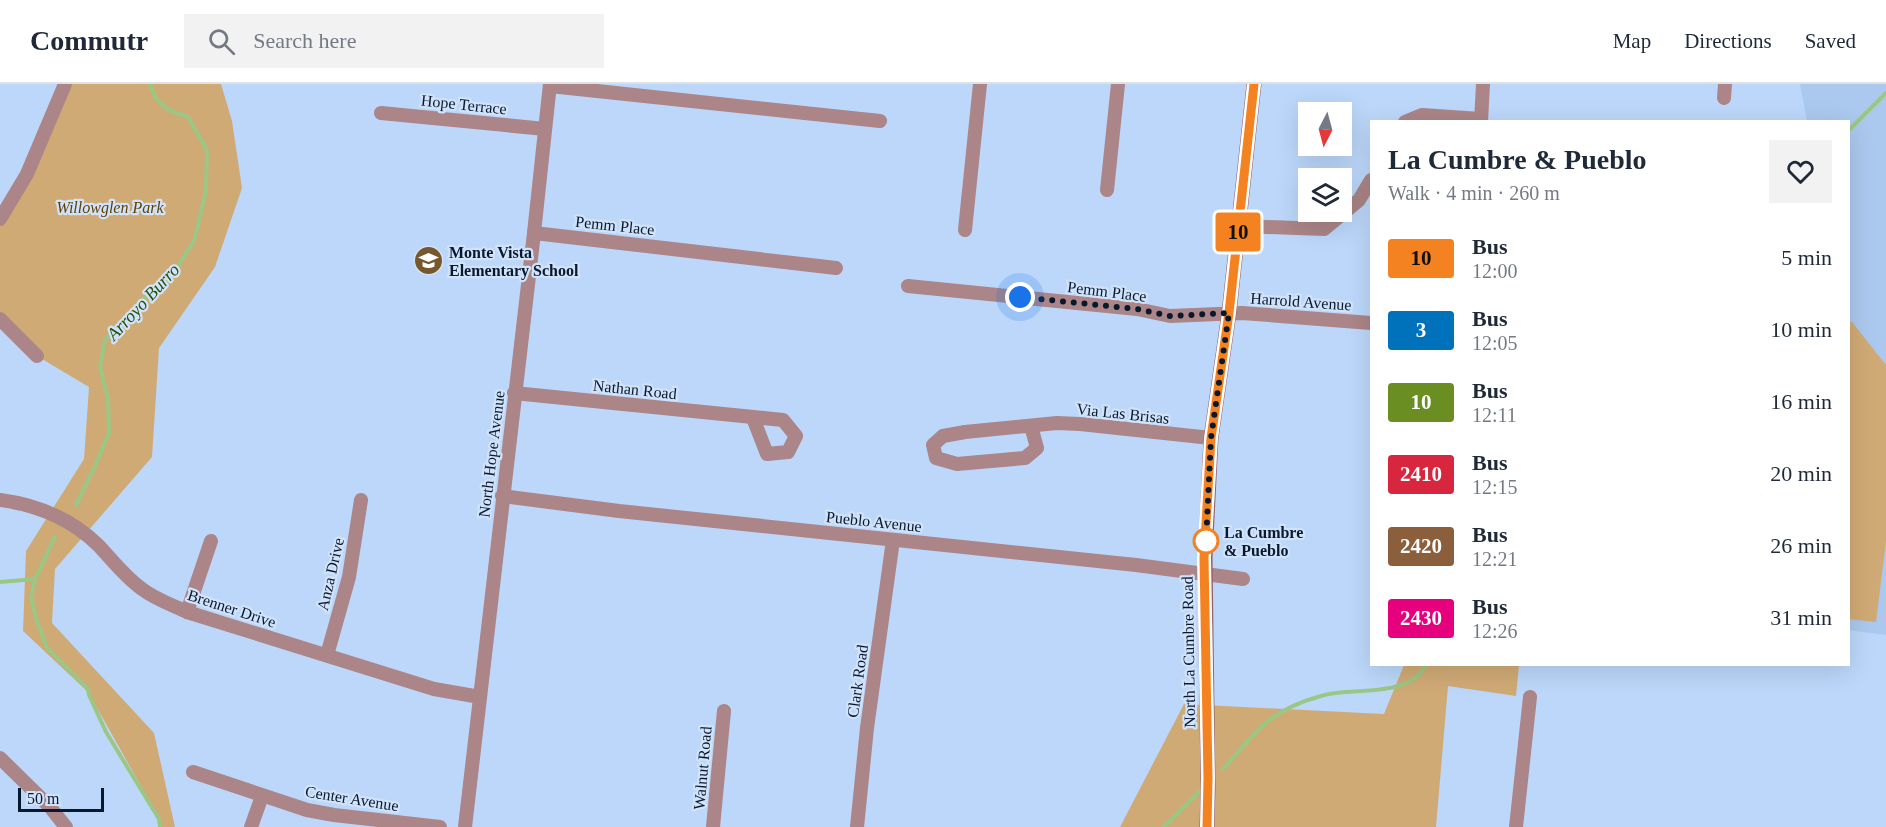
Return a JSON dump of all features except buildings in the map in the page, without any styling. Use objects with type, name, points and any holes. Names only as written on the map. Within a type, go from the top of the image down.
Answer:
[{"type":"street","points":[[0,219],[27,174],[64,84]]},
{"type":"street","points":[[965,230],[980,84]]},
{"type":"street","points":[[1107,190],[1118,84]]},
{"type":"street","name":"North La Cumbre Road","points":[[1207,827],[1205,575],[1211,438],[1229,313],[1254,84]]},
{"type":"street","points":[[1411,120],[1422,116],[1480,120],[1483,84]]},
{"type":"street","points":[[550,85],[880,121]]},
{"type":"street","name":"North Hope Avenue","points":[[465,827],[550,85]]},
{"type":"street","name":"Hope Terrace","points":[[381,113],[544,129]]},
{"type":"street","points":[[1239,226],[1324,229],[1359,200],[1370,182]]},
{"type":"street","name":"Pemm Place","points":[[534,232],[836,268]]},
{"type":"street","name":"Pemm Place","points":[[908,286],[1137,309],[1170,316],[1229,313]]},
{"type":"street","name":"Harrold Avenue","points":[[1229,313],[1370,323]]},
{"type":"street","points":[[0,320],[37,356]]},
{"type":"street","name":"Nathan Road","points":[[514,393],[753,418]]},
{"type":"street","name":"Via Las Brisas","points":[[1031,426],[1037,448],[1025,458],[957,464],[936,458],[933,445],[943,436],[1057,423],[1211,438]]},
{"type":"street","name":"Pueblo Avenue","points":[[502,496],[619,511],[1104,562],[1242,579]]},
{"type":"street","name":"Brenner Drive","points":[[0,500],[31,506],[69,522],[99,546],[142,590],[187,612],[434,689],[480,697]]},
{"type":"street","name":"Anza Drive","points":[[327,655],[349,577],[361,500]]},
{"type":"street","name":"Clark Road","points":[[857,827],[867,728],[892,540]]},
{"type":"street","points":[[187,612],[211,541]]},
{"type":"street","points":[[1516,827],[1530,697]]},
{"type":"street","name":"Walnut Road","points":[[713,827],[724,711]]},
{"type":"street","points":[[0,758],[50,807],[66,827]]},
{"type":"street","name":"Center Avenue","points":[[193,772],[307,810],[440,827]]},
{"type":"street","points":[[251,827],[262,796]]},
{"type":"shaded area","points":[[1800,84],[1886,84],[1886,635],[1850,630],[1850,120],[1807,120]]},
{"type":"green space","name":"Willowglen Park","points":[[65,84],[221,84],[232,121],[242,188],[215,267],[159,348],[152,457],[55,569],[52,623],[154,733],[175,827],[161,827],[159,818],[88,692],[23,631],[26,551],[84,459],[89,387],[37,356],[0,320],[0,219]]},
{"type":"green space","points":[[1850,322],[1886,365],[1886,541],[1876,622],[1850,619]]},
{"type":"green space","points":[[1404,666],[1519,666],[1516,696],[1448,686],[1436,827],[1120,827],[1184,704],[1384,714]]},
{"type":"waterway","name":"Arroyo Burro","points":[[76,505],[109,433],[108,398],[100,367],[105,340],[140,302],[176,269],[194,241],[206,191],[207,150],[188,117],[169,110],[156,99],[150,84]]},
{"type":"waterway","points":[[1850,129],[1886,93]]},
{"type":"waterway","name":"Arroyo Burro","points":[[55,537],[35,579],[31,598],[37,621],[47,648],[88,689],[106,732],[159,819],[160,827]]},
{"type":"waterway","points":[[0,582],[35,579]]},
{"type":"waterway","points":[[1223,769],[1261,727],[1286,710],[1307,700],[1334,693],[1379,690],[1407,683],[1418,675],[1425,666]]},
{"type":"waterway","points":[[1164,827],[1200,791]]},
{"type":"bus line","name":"10","points":[[1207,827],[1204,558],[1211,438],[1229,313],[1254,84]]},
{"type":"place","name":"Monte Vista Elementary School","points":[[428,261]]},
{"type":"place","name":"La Cumbre & Pueblo","points":[[1206,541]]},
{"type":"route","points":[[1020,297],[1137,309],[1170,316],[1229,313],[1211,438],[1206,541]]}]
